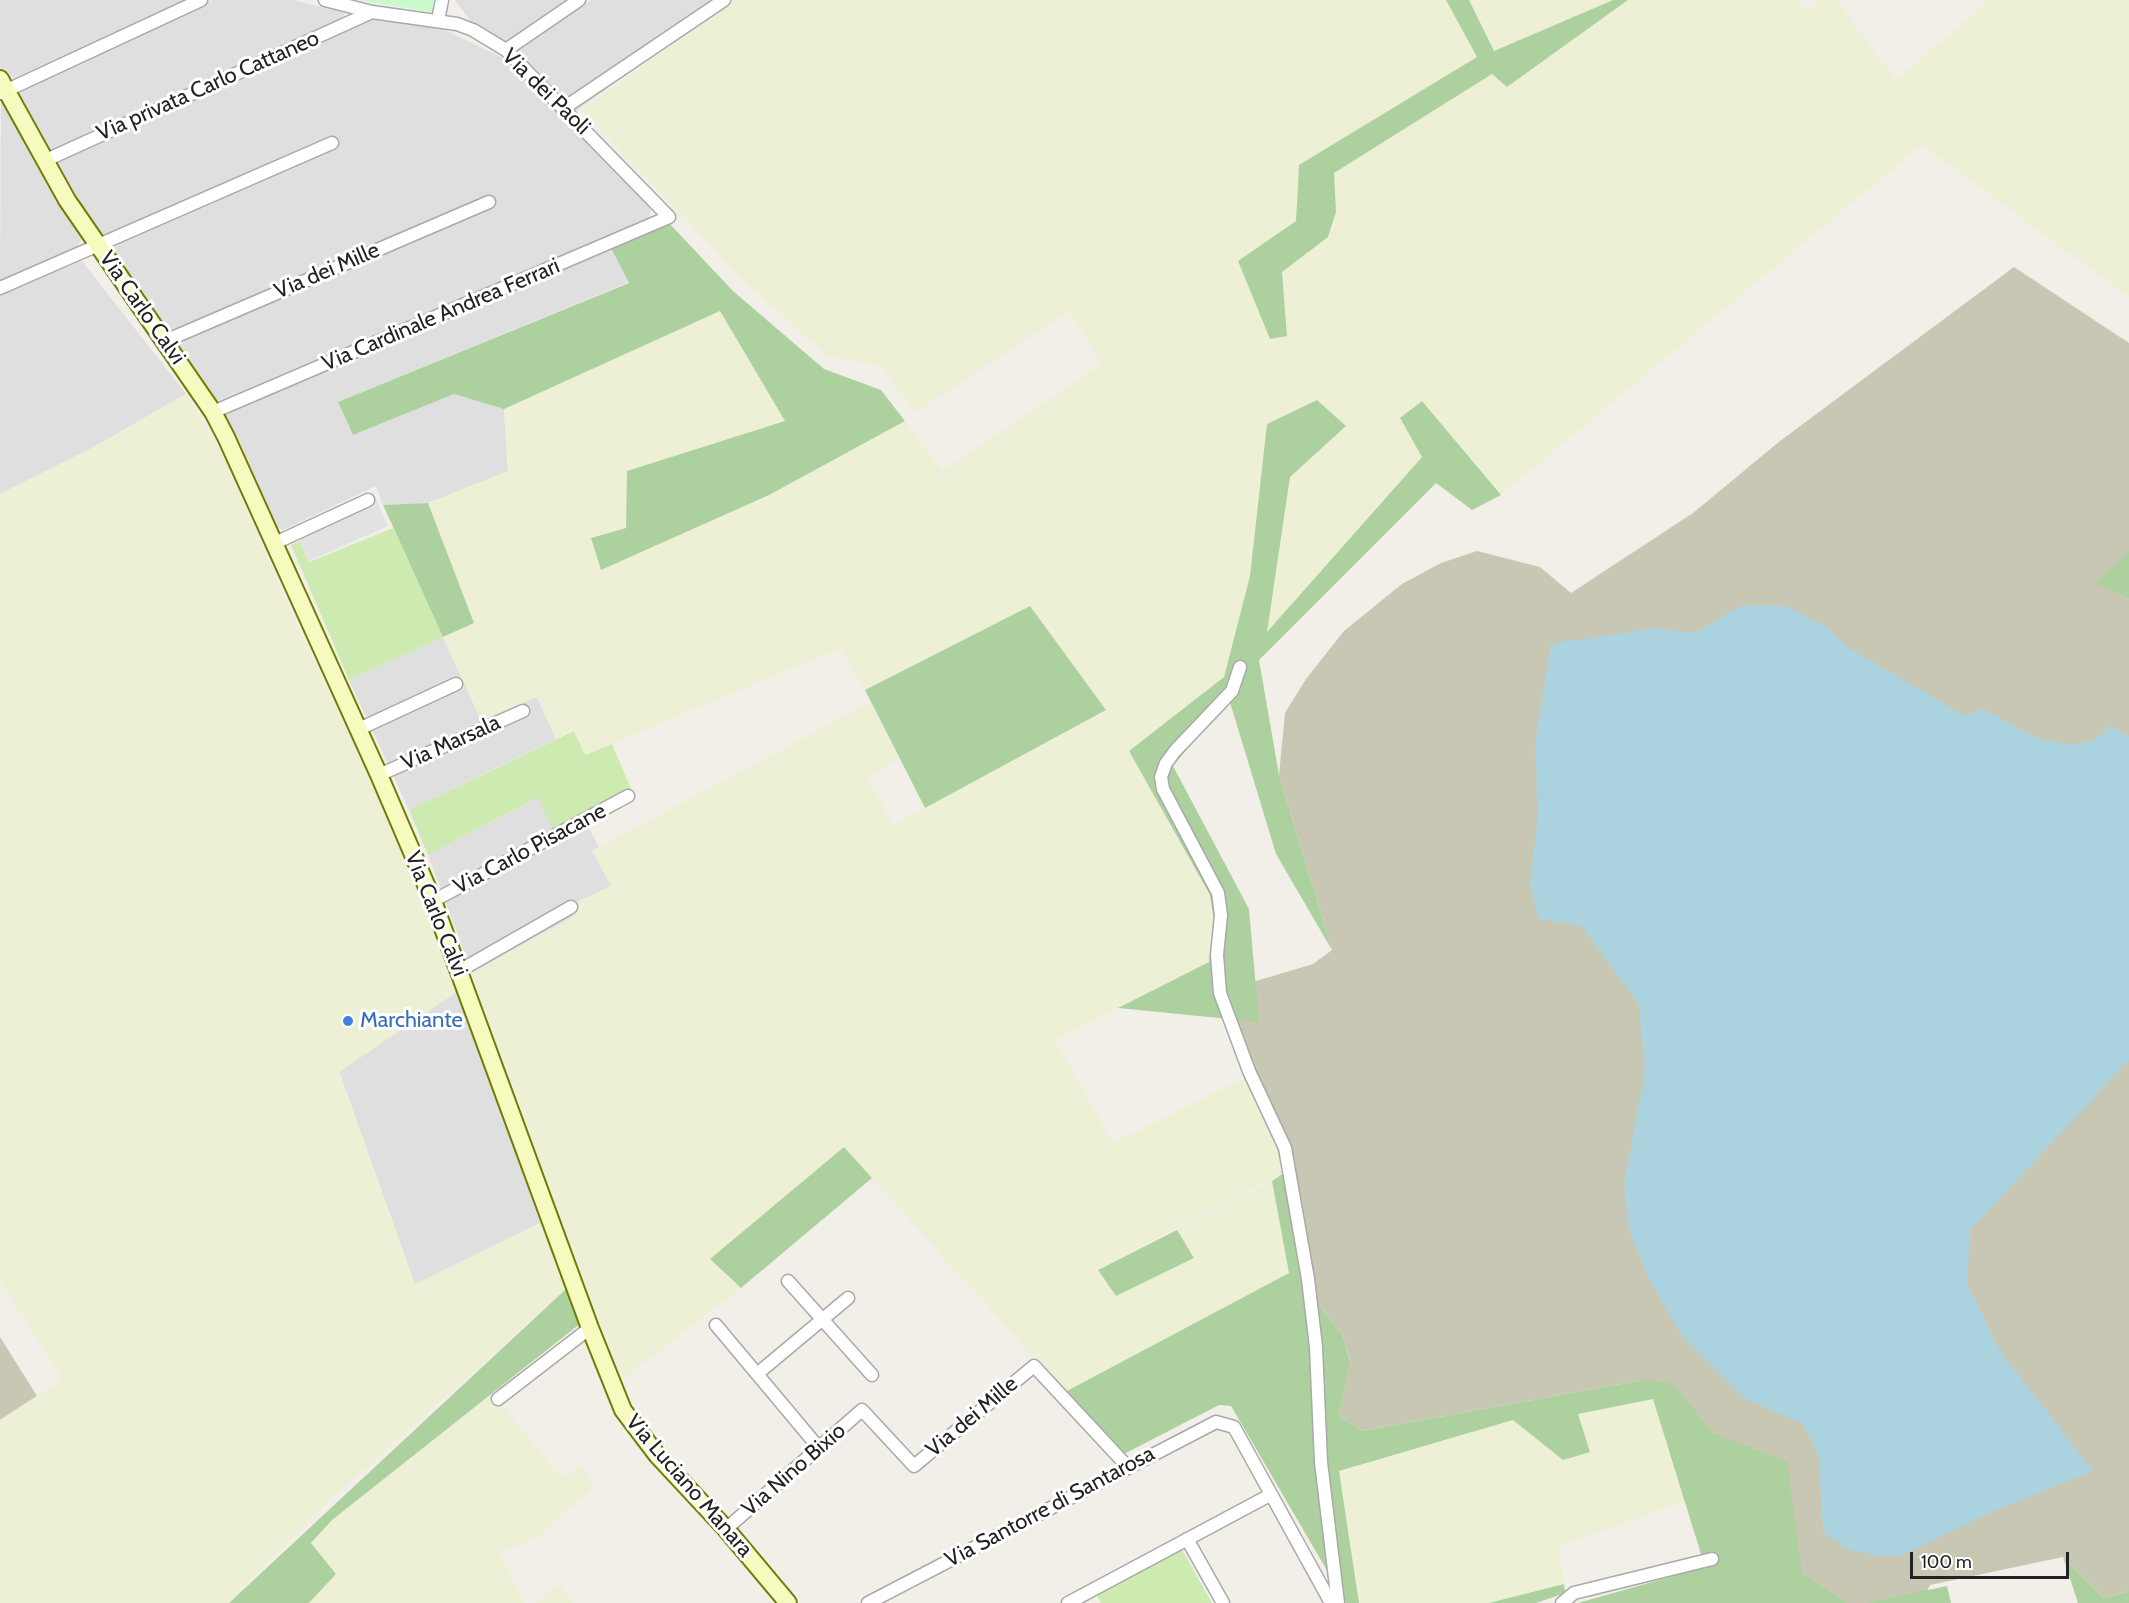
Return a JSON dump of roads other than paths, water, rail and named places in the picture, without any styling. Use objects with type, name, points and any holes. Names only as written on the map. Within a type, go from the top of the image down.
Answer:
[{"type":"street","points":[[2,87],[201,0]]},
{"type":"street","name":"Via dei Paoli","points":[[325,0],[372,12],[438,20],[473,30],[506,50],[669,217]]},
{"type":"street","points":[[438,20],[442,0]]},
{"type":"street","points":[[506,50],[579,0]]},
{"type":"street","points":[[564,108],[724,0]]},
{"type":"street","name":"Via privata Carlo Cattaneo","points":[[44,160],[372,12]]},
{"type":"street","name":"Via Carlo Calvi","points":[[2,87],[44,160],[98,244],[213,412],[359,729],[433,901],[590,1328]]},
{"type":"street","points":[[0,288],[332,143]]},
{"type":"street","name":"Via dei Mille","points":[[165,340],[489,202]]},
{"type":"street","name":"Via Cardinale Andrea Ferrari","points":[[213,412],[669,217]]},
{"type":"street","points":[[275,543],[368,500]]},
{"type":"street","points":[[1240,667],[1232,691],[1175,751],[1166,763],[1161,777],[1163,789],[1218,893],[1221,915],[1216,955],[1220,993],[1249,1071],[1285,1148],[1313,1324],[1321,1462],[1338,1603]]},
{"type":"street","points":[[359,729],[456,684]]},
{"type":"street","name":"Via Marsala","points":[[379,776],[523,711]]},
{"type":"street","name":"Via Carlo Pisacane","points":[[433,901],[628,796]]},
{"type":"street","points":[[459,970],[571,907]]},
{"type":"street","points":[[788,1281],[872,1376]]},
{"type":"street","points":[[757,1374],[848,1298]]},
{"type":"street","points":[[716,1325],[819,1448]]},
{"type":"street","points":[[498,1399],[590,1328]]},
{"type":"street","name":"Via Luciano Manara","points":[[590,1328],[623,1410],[657,1455],[726,1528],[788,1603]]},
{"type":"street","name":"Via dei Mille","points":[[862,1410],[914,1466],[1034,1366],[1127,1466]]},
{"type":"street","name":"Via Nino Bixio","points":[[726,1528],[862,1410]]},
{"type":"street","name":"Via Santorre di Santarosa","points":[[868,1603],[1127,1466],[1216,1422],[1234,1427],[1270,1495]]},
{"type":"street","points":[[1068,1603],[1270,1495],[1331,1603]]},
{"type":"street","points":[[1187,1539],[1223,1603]]},
{"type":"street","points":[[1563,1603],[1574,1593],[1712,1559]]},
{"type":"water","points":[[1743,605],[1786,606],[1826,627],[1847,647],[1965,716],[1983,709],[2034,737],[2070,745],[2094,740],[2111,726],[2129,737],[2129,1060],[1970,1230],[1967,1284],[2000,1351],[2093,1471],[1996,1510],[1902,1555],[1886,1557],[1849,1550],[1823,1532],[1819,1456],[1803,1424],[1744,1398],[1682,1336],[1649,1279],[1629,1229],[1624,1185],[1645,1071],[1639,1005],[1582,926],[1539,919],[1530,884],[1538,816],[1535,744],[1551,644],[1656,628],[1695,633]]},
{"type":"place","name":"Marchiante","points":[[348,1021]]}]
